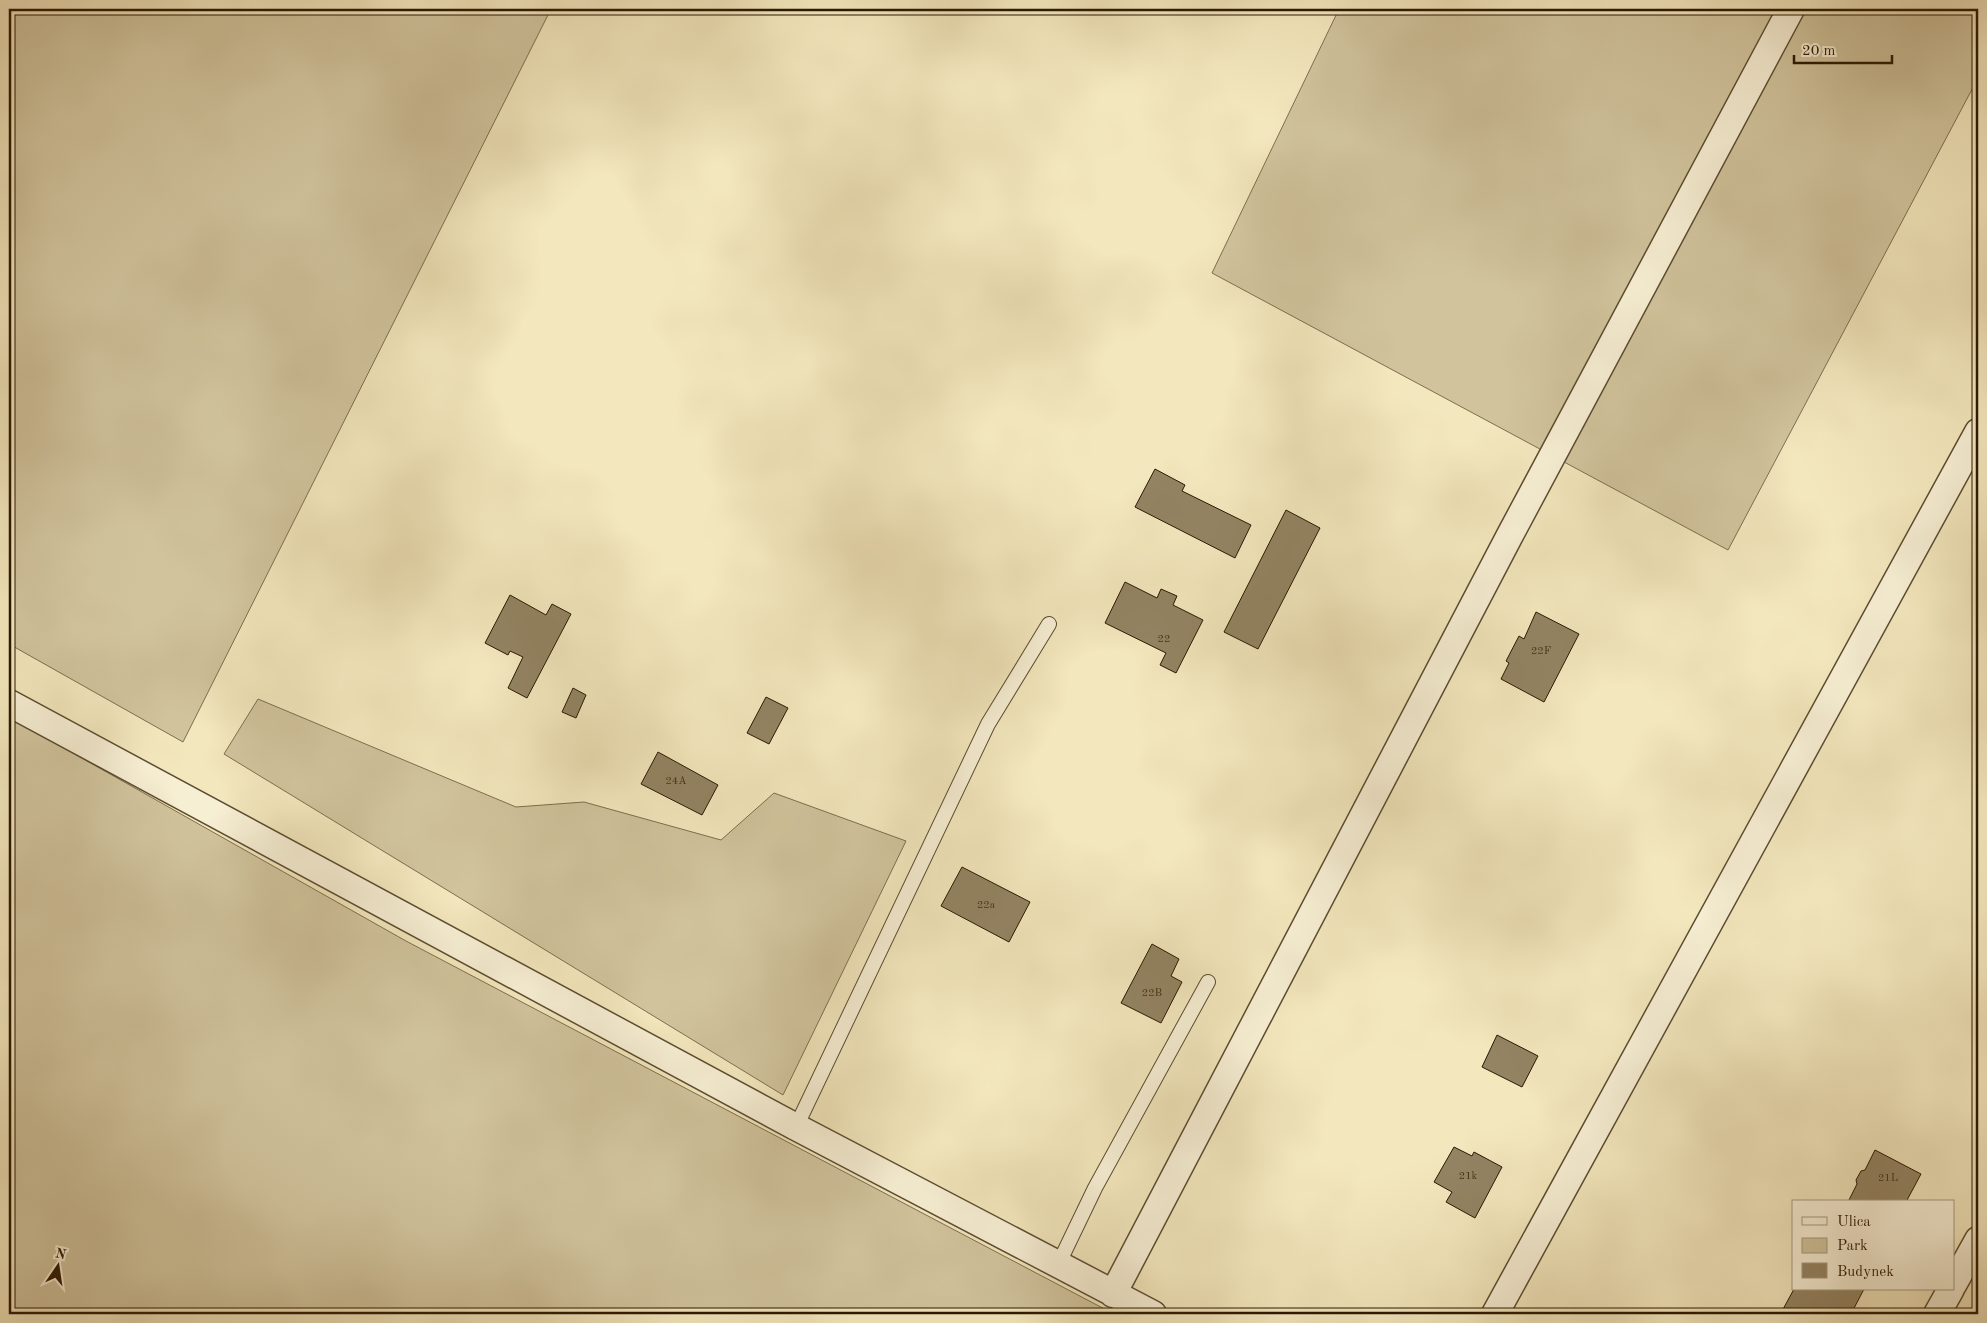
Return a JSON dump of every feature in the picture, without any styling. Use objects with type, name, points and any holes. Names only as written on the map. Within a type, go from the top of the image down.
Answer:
[{"type":"street","points":[[1113,1294],[1510,535],[1791,9]]},
{"type":"street","points":[[1495,1314],[1978,432]]},
{"type":"street","points":[[9,703],[796,1127],[1058,1266],[1153,1314]]},
{"type":"street","points":[[1954,1283],[1978,1240]]},
{"type":"street","points":[[1937,1314],[1950,1290]]},
{"type":"lane","points":[[796,1127],[988,724],[1049,624]]},
{"type":"lane","points":[[1058,1266],[1095,1188],[1208,982]]},
{"type":"green space","points":[[9,9],[551,9],[183,742],[9,644]]},
{"type":"green space","points":[[1339,9],[1978,9],[1978,78],[1728,550],[1212,273]]},
{"type":"green space","points":[[258,699],[516,807],[584,802],[721,840],[774,793],[906,841],[783,1095],[224,754]]},
{"type":"green space","points":[[9,717],[406,941],[1114,1314],[9,1314]]},
{"type":"building","points":[[1155,469],[1185,485],[1182,491],[1251,525],[1235,558],[1135,507]]},
{"type":"building","points":[[1286,510],[1320,528],[1258,649],[1224,632]]},
{"type":"building","points":[[1125,582],[1157,598],[1161,589],[1177,596],[1173,605],[1203,620],[1176,673],[1160,665],[1166,653],[1105,623]]},
{"type":"building","points":[[510,595],[546,615],[552,604],[571,614],[527,698],[508,688],[523,657],[510,651],[508,655],[485,643]]},
{"type":"building","points":[[1536,612],[1579,634],[1544,702],[1501,679],[1509,663],[1506,661],[1519,636],[1524,639]]},
{"type":"building","points":[[573,688],[586,695],[576,718],[562,712]]},
{"type":"building","points":[[766,697],[788,708],[769,744],[747,733]]},
{"type":"building","points":[[658,752],[718,785],[702,815],[641,784]]},
{"type":"building","points":[[962,867],[1030,902],[1009,942],[941,906]]},
{"type":"building","points":[[1152,944],[1179,959],[1171,976],[1182,982],[1161,1023],[1121,1003]]},
{"type":"building","points":[[1497,1035],[1538,1056],[1522,1087],[1482,1067]]},
{"type":"building","points":[[1454,1147],[1472,1156],[1474,1152],[1502,1167],[1475,1218],[1446,1202],[1452,1192],[1434,1182]]},
{"type":"building","points":[[1875,1150],[1921,1174],[1907,1200],[1849,1200],[1857,1184],[1856,1180],[1861,1171],[1865,1170]]},
{"type":"building","points":[[1793,1290],[1863,1290],[1851,1314],[1836,1314],[1825,1309],[1823,1314],[1781,1313]]}]
